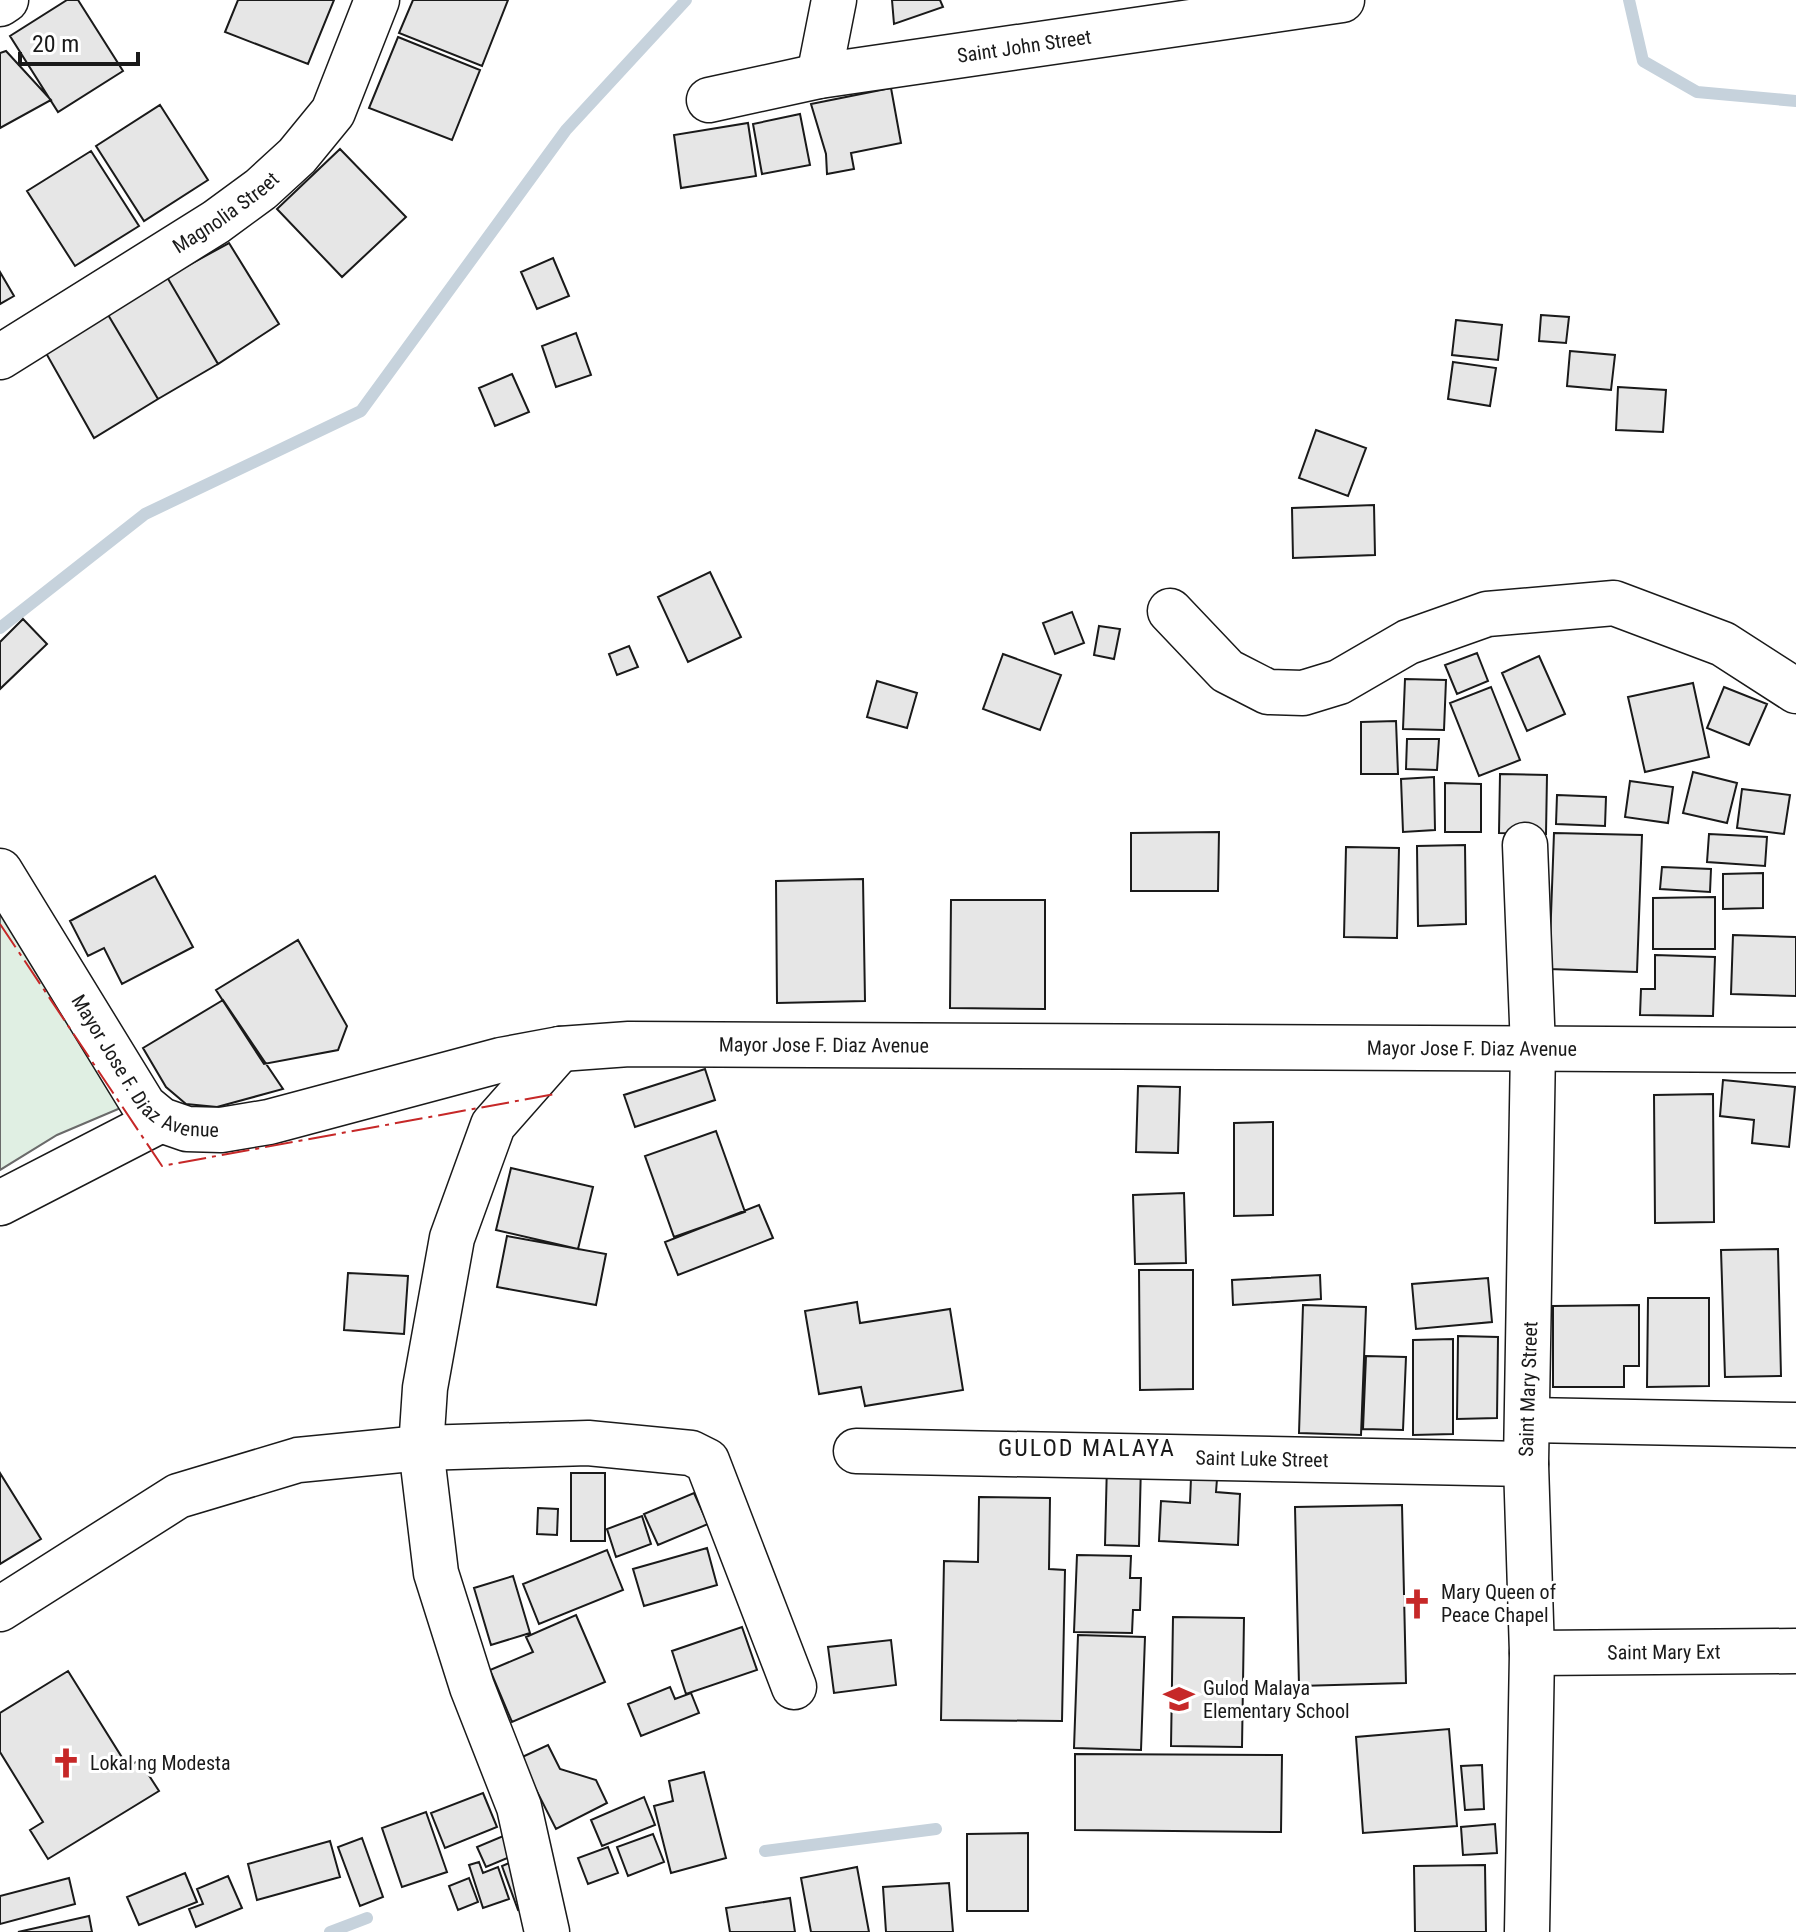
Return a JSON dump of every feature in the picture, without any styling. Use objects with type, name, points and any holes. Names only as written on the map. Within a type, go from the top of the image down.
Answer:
[{"type":"street","points":[[0,4],[6,0]]},
{"type":"street","name":"Magnolia Street","points":[[0,357],[216,222],[261,189],[297,156],[333,112],[377,0]]},
{"type":"street","points":[[819,76],[834,0]]},
{"type":"street","name":"Saint John Street","points":[[709,100],[819,76],[1277,5],[1342,0]]},
{"type":"street","points":[[1170,611],[1227,671],[1268,692],[1303,693],[1339,682],[1408,642],[1487,614],[1614,603],[1723,644],[1796,691]]},
{"type":"street","name":"Saint Mary Street","points":[[1525,845],[1533,1048],[1526,1464],[1532,1653],[1527,1932]]},
{"type":"street","name":"Mayor Jose F. Diaz Avenue","points":[[0,871],[144,1106],[161,1120],[187,1129],[221,1130],[269,1122],[501,1060],[560,1049],[629,1044],[1796,1050]]},
{"type":"street","points":[[544,1916],[519,1807],[472,1687],[436,1573],[421,1448],[425,1388],[452,1238],[493,1125],[560,1049]]},
{"type":"street","points":[[0,1203],[161,1120]]},
{"type":"street","points":[[1529,1420],[1796,1425]]},
{"type":"street","points":[[0,1609],[178,1496],[298,1460],[421,1448],[588,1443],[701,1456],[707,1461],[794,1687]]},
{"type":"street","name":"Saint Luke Street","points":[[856,1451],[1526,1464]]},
{"type":"street","name":"Saint Mary Ext","points":[[1532,1653],[1796,1651]]},
{"type":"green space","points":[[0,892],[130,1104],[57,1135],[0,1170]]},
{"type":"building","points":[[67,0],[78,0],[123,71],[58,112],[10,36]]},
{"type":"building","points":[[238,0],[334,0],[308,64],[225,32]]},
{"type":"building","points":[[413,0],[508,0],[482,66],[399,33]]},
{"type":"building","points":[[892,0],[940,0],[943,7],[894,24]]},
{"type":"building","points":[[398,37],[480,70],[452,140],[369,108]]},
{"type":"building","points":[[6,51],[51,100],[0,128],[0,53]]},
{"type":"building","points":[[891,88],[901,143],[851,153],[854,169],[827,174],[826,154],[811,104]]},
{"type":"building","points":[[160,105],[208,180],[144,221],[96,146]]},
{"type":"building","points":[[800,114],[810,165],[762,174],[753,124]]},
{"type":"building","points":[[748,123],[756,176],[681,188],[674,135]]},
{"type":"building","points":[[340,149],[406,217],[342,277],[277,209]]},
{"type":"building","points":[[91,151],[139,226],[75,266],[27,191]]},
{"type":"building","points":[[229,243],[279,324],[218,364],[167,277]]},
{"type":"building","points":[[553,258],[569,296],[537,309],[521,272]]},
{"type":"building","points":[[0,272],[14,296],[0,304]]},
{"type":"building","points":[[167,277],[218,364],[158,399],[107,313]]},
{"type":"building","points":[[107,313],[158,399],[94,438],[42,346]]},
{"type":"building","points":[[1541,315],[1569,317],[1566,343],[1539,341]]},
{"type":"building","points":[[1456,320],[1502,325],[1498,360],[1452,355]]},
{"type":"building","points":[[576,333],[591,375],[556,387],[542,346]]},
{"type":"building","points":[[1570,351],[1615,355],[1611,390],[1567,386]]},
{"type":"building","points":[[1453,362],[1496,368],[1490,406],[1448,399]]},
{"type":"building","points":[[512,374],[529,412],[495,426],[479,388]]},
{"type":"building","points":[[1618,387],[1666,390],[1663,432],[1616,430]]},
{"type":"building","points":[[1316,430],[1366,448],[1348,496],[1299,478]]},
{"type":"building","points":[[1374,505],[1375,555],[1293,558],[1292,508]]},
{"type":"building","points":[[710,572],[741,637],[688,662],[658,597]]},
{"type":"building","points":[[1072,612],[1084,643],[1055,654],[1043,623]]},
{"type":"building","points":[[23,619],[47,644],[0,689],[0,642]]},
{"type":"building","points":[[1099,626],[1120,629],[1114,659],[1094,655]]},
{"type":"building","points":[[629,646],[638,667],[617,675],[609,654]]},
{"type":"building","points":[[1477,653],[1488,681],[1457,694],[1445,665]]},
{"type":"building","points":[[1003,654],[1061,675],[1040,730],[983,709]]},
{"type":"building","points":[[1539,656],[1565,714],[1527,731],[1502,673]]},
{"type":"building","points":[[1405,679],[1446,680],[1444,730],[1403,729]]},
{"type":"building","points":[[877,681],[917,693],[907,728],[867,717]]},
{"type":"building","points":[[1693,683],[1709,757],[1645,772],[1628,697]]},
{"type":"building","points":[[1491,687],[1520,760],[1479,776],[1450,703]]},
{"type":"building","points":[[1724,687],[1767,704],[1749,745],[1707,728]]},
{"type":"building","points":[[1396,721],[1398,774],[1361,774],[1361,722]]},
{"type":"building","points":[[1407,739],[1439,739],[1437,770],[1406,769]]},
{"type":"building","points":[[1693,772],[1737,783],[1727,823],[1683,813]]},
{"type":"building","points":[[1500,774],[1547,775],[1546,834],[1499,833]]},
{"type":"building","points":[[1434,777],[1435,830],[1403,832],[1401,779]]},
{"type":"building","points":[[1630,781],[1673,787],[1668,823],[1625,817]]},
{"type":"building","points":[[1445,783],[1481,784],[1481,832],[1445,832]]},
{"type":"building","points":[[1742,789],[1790,795],[1784,834],[1737,828]]},
{"type":"building","points":[[1557,795],[1606,797],[1605,826],[1556,824]]},
{"type":"building","points":[[1219,832],[1218,891],[1131,891],[1131,833]]},
{"type":"building","points":[[1554,833],[1642,835],[1637,972],[1549,969]]},
{"type":"building","points":[[1709,834],[1767,837],[1765,866],[1707,862]]},
{"type":"building","points":[[1465,845],[1466,924],[1418,926],[1417,846]]},
{"type":"building","points":[[1346,847],[1399,848],[1397,938],[1344,937]]},
{"type":"building","points":[[1662,867],[1711,869],[1710,892],[1660,889]]},
{"type":"building","points":[[1763,873],[1763,908],[1723,909],[1723,874]]},
{"type":"building","points":[[155,876],[193,947],[122,984],[104,948],[88,956],[70,921]]},
{"type":"building","points":[[863,879],[865,1001],[777,1003],[776,881]]},
{"type":"building","points":[[1715,897],[1715,949],[1653,949],[1653,898]]},
{"type":"building","points":[[951,900],[1045,900],[1045,1009],[950,1008]]},
{"type":"building","points":[[1733,935],[1796,937],[1796,996],[1731,994]]},
{"type":"building","points":[[298,940],[347,1026],[338,1050],[264,1064],[216,990]]},
{"type":"building","points":[[1655,955],[1715,957],[1713,1016],[1640,1015],[1641,989],[1655,989]]},
{"type":"building","points":[[223,1000],[283,1089],[217,1107],[186,1104],[166,1087],[143,1048]]},
{"type":"building","points":[[705,1069],[715,1100],[635,1127],[624,1095]]},
{"type":"building","points":[[1723,1080],[1795,1087],[1789,1147],[1752,1143],[1754,1120],[1720,1116]]},
{"type":"building","points":[[1138,1086],[1180,1087],[1178,1153],[1136,1152]]},
{"type":"building","points":[[1713,1094],[1714,1222],[1655,1223],[1654,1095]]},
{"type":"building","points":[[1273,1122],[1273,1215],[1234,1216],[1234,1123]]},
{"type":"building","points":[[716,1131],[745,1212],[674,1237],[645,1156]]},
{"type":"building","points":[[511,1168],[593,1187],[578,1249],[496,1230]]},
{"type":"building","points":[[1184,1193],[1186,1263],[1135,1264],[1133,1195]]},
{"type":"building","points":[[759,1205],[773,1238],[678,1275],[665,1242]]},
{"type":"building","points":[[507,1236],[606,1254],[596,1305],[497,1287]]},
{"type":"building","points":[[1778,1249],[1781,1376],[1725,1377],[1721,1250]]},
{"type":"building","points":[[1139,1270],[1193,1270],[1193,1389],[1140,1390]]},
{"type":"building","points":[[348,1273],[408,1276],[404,1334],[344,1330]]},
{"type":"building","points":[[1320,1275],[1321,1299],[1233,1305],[1232,1280]]},
{"type":"building","points":[[1488,1278],[1492,1322],[1416,1329],[1412,1284]]},
{"type":"building","points":[[1648,1298],[1709,1298],[1709,1386],[1647,1387]]},
{"type":"building","points":[[857,1302],[860,1323],[950,1309],[963,1390],[865,1406],[861,1387],[819,1394],[805,1311]]},
{"type":"building","points":[[1303,1305],[1366,1307],[1361,1435],[1299,1433]]},
{"type":"building","points":[[1639,1305],[1639,1366],[1624,1366],[1624,1387],[1553,1387],[1553,1306]]},
{"type":"building","points":[[1458,1336],[1498,1337],[1497,1418],[1457,1419]]},
{"type":"building","points":[[1453,1339],[1453,1434],[1413,1435],[1413,1340]]},
{"type":"building","points":[[1366,1356],[1406,1357],[1403,1430],[1363,1429]]},
{"type":"building","points":[[1107,1463],[1141,1464],[1139,1546],[1105,1545]]},
{"type":"building","points":[[0,1473],[41,1539],[0,1564]]},
{"type":"building","points":[[571,1473],[605,1473],[605,1541],[571,1541]]},
{"type":"building","points":[[1191,1478],[1217,1479],[1216,1492],[1240,1494],[1238,1545],[1159,1541],[1161,1501],[1190,1503]]},
{"type":"building","points":[[694,1493],[708,1524],[658,1545],[644,1514]]},
{"type":"building","points":[[979,1497],[1050,1498],[1049,1569],[1065,1570],[1062,1721],[941,1720],[944,1561],[978,1562]]},
{"type":"building","points":[[1402,1505],[1406,1683],[1299,1686],[1295,1507]]},
{"type":"building","points":[[538,1508],[558,1509],[557,1535],[537,1534]]},
{"type":"building","points":[[642,1516],[651,1544],[616,1557],[607,1529]]},
{"type":"building","points":[[707,1548],[717,1585],[644,1606],[633,1569]]},
{"type":"building","points":[[607,1550],[623,1590],[539,1624],[523,1584]]},
{"type":"building","points":[[1077,1555],[1131,1556],[1130,1578],[1141,1578],[1140,1610],[1133,1610],[1132,1633],[1074,1632]]},
{"type":"building","points":[[513,1576],[530,1633],[491,1645],[474,1588]]},
{"type":"building","points":[[576,1615],[605,1682],[512,1722],[490,1670],[533,1652],[526,1637]]},
{"type":"building","points":[[1173,1617],[1244,1618],[1242,1747],[1171,1746]]},
{"type":"building","points":[[742,1627],[757,1670],[686,1694],[672,1651]]},
{"type":"building","points":[[1078,1635],[1145,1637],[1141,1750],[1074,1748]]},
{"type":"building","points":[[891,1640],[896,1685],[834,1693],[828,1647]]},
{"type":"building","name":"Lokal ng Modesta","points":[[68,1671],[128,1767],[139,1760],[159,1791],[48,1859],[30,1830],[43,1822],[0,1752],[0,1713]]},
{"type":"building","points":[[670,1687],[675,1699],[691,1693],[699,1713],[641,1736],[628,1704]]},
{"type":"building","points":[[1449,1729],[1457,1826],[1363,1833],[1356,1737]]},
{"type":"building","points":[[548,1745],[560,1769],[596,1780],[607,1803],[556,1829],[520,1758]]},
{"type":"building","points":[[1075,1754],[1282,1755],[1281,1832],[1075,1830]]},
{"type":"building","points":[[1482,1765],[1484,1809],[1465,1810],[1461,1766]]},
{"type":"building","points":[[704,1772],[726,1858],[671,1873],[654,1806],[673,1801],[669,1781]]},
{"type":"building","points":[[483,1793],[497,1827],[445,1848],[431,1813]]},
{"type":"building","points":[[644,1797],[655,1825],[602,1846],[591,1820]]},
{"type":"building","points":[[426,1812],[447,1872],[402,1887],[382,1828]]},
{"type":"building","points":[[1495,1824],[1497,1853],[1463,1855],[1461,1827]]},
{"type":"building","points":[[1028,1833],[1028,1911],[967,1911],[967,1834]]},
{"type":"building","points":[[508,1834],[517,1854],[486,1867],[477,1847]]},
{"type":"building","points":[[653,1834],[664,1862],[628,1876],[617,1847]]},
{"type":"building","points":[[362,1838],[383,1897],[360,1906],[338,1847]]},
{"type":"building","points":[[330,1841],[340,1877],[257,1900],[248,1864]]},
{"type":"building","points":[[608,1847],[618,1873],[588,1884],[578,1858]]},
{"type":"building","points":[[516,1860],[532,1904],[518,1910],[502,1866]]},
{"type":"building","points":[[479,1862],[483,1873],[498,1867],[509,1899],[483,1908],[469,1865]]},
{"type":"building","points":[[1485,1865],[1486,1932],[1415,1932],[1414,1866]]},
{"type":"building","points":[[857,1867],[869,1932],[811,1932],[801,1878]]},
{"type":"building","points":[[185,1873],[197,1902],[139,1925],[127,1897]]},
{"type":"building","points":[[228,1876],[242,1908],[196,1927],[189,1909],[203,1904],[197,1889]]},
{"type":"building","points":[[69,1878],[75,1904],[0,1924],[0,1896]]},
{"type":"building","points":[[469,1878],[478,1902],[458,1910],[449,1886]]},
{"type":"building","points":[[949,1883],[953,1932],[886,1932],[883,1887]]},
{"type":"building","points":[[790,1898],[795,1932],[730,1932],[726,1908]]},
{"type":"building","points":[[89,1916],[92,1932],[18,1932]]},
{"type":"waterway","points":[[0,628],[145,514],[361,411],[566,130],[686,0]]},
{"type":"waterway","points":[[1629,0],[1643,61],[1697,92],[1796,101]]},
{"type":"waterway","points":[[765,1851],[936,1829]]},
{"type":"waterway","points":[[330,1932],[367,1918]]},
{"type":"power","points":[[0,924],[162,1166],[555,1094]]},
{"type":"place","name":"Mary Queen of Peace Chapel","points":[[1417,1604]]},
{"type":"place","name":"Gulod Malaya Elementary School","points":[[1179,1699]]},
{"type":"place","name":"Lokal ng Modesta","points":[[66,1763]]},
{"type":"district","name":"GULOD MALAYA","points":[[1087,1448]]}]
